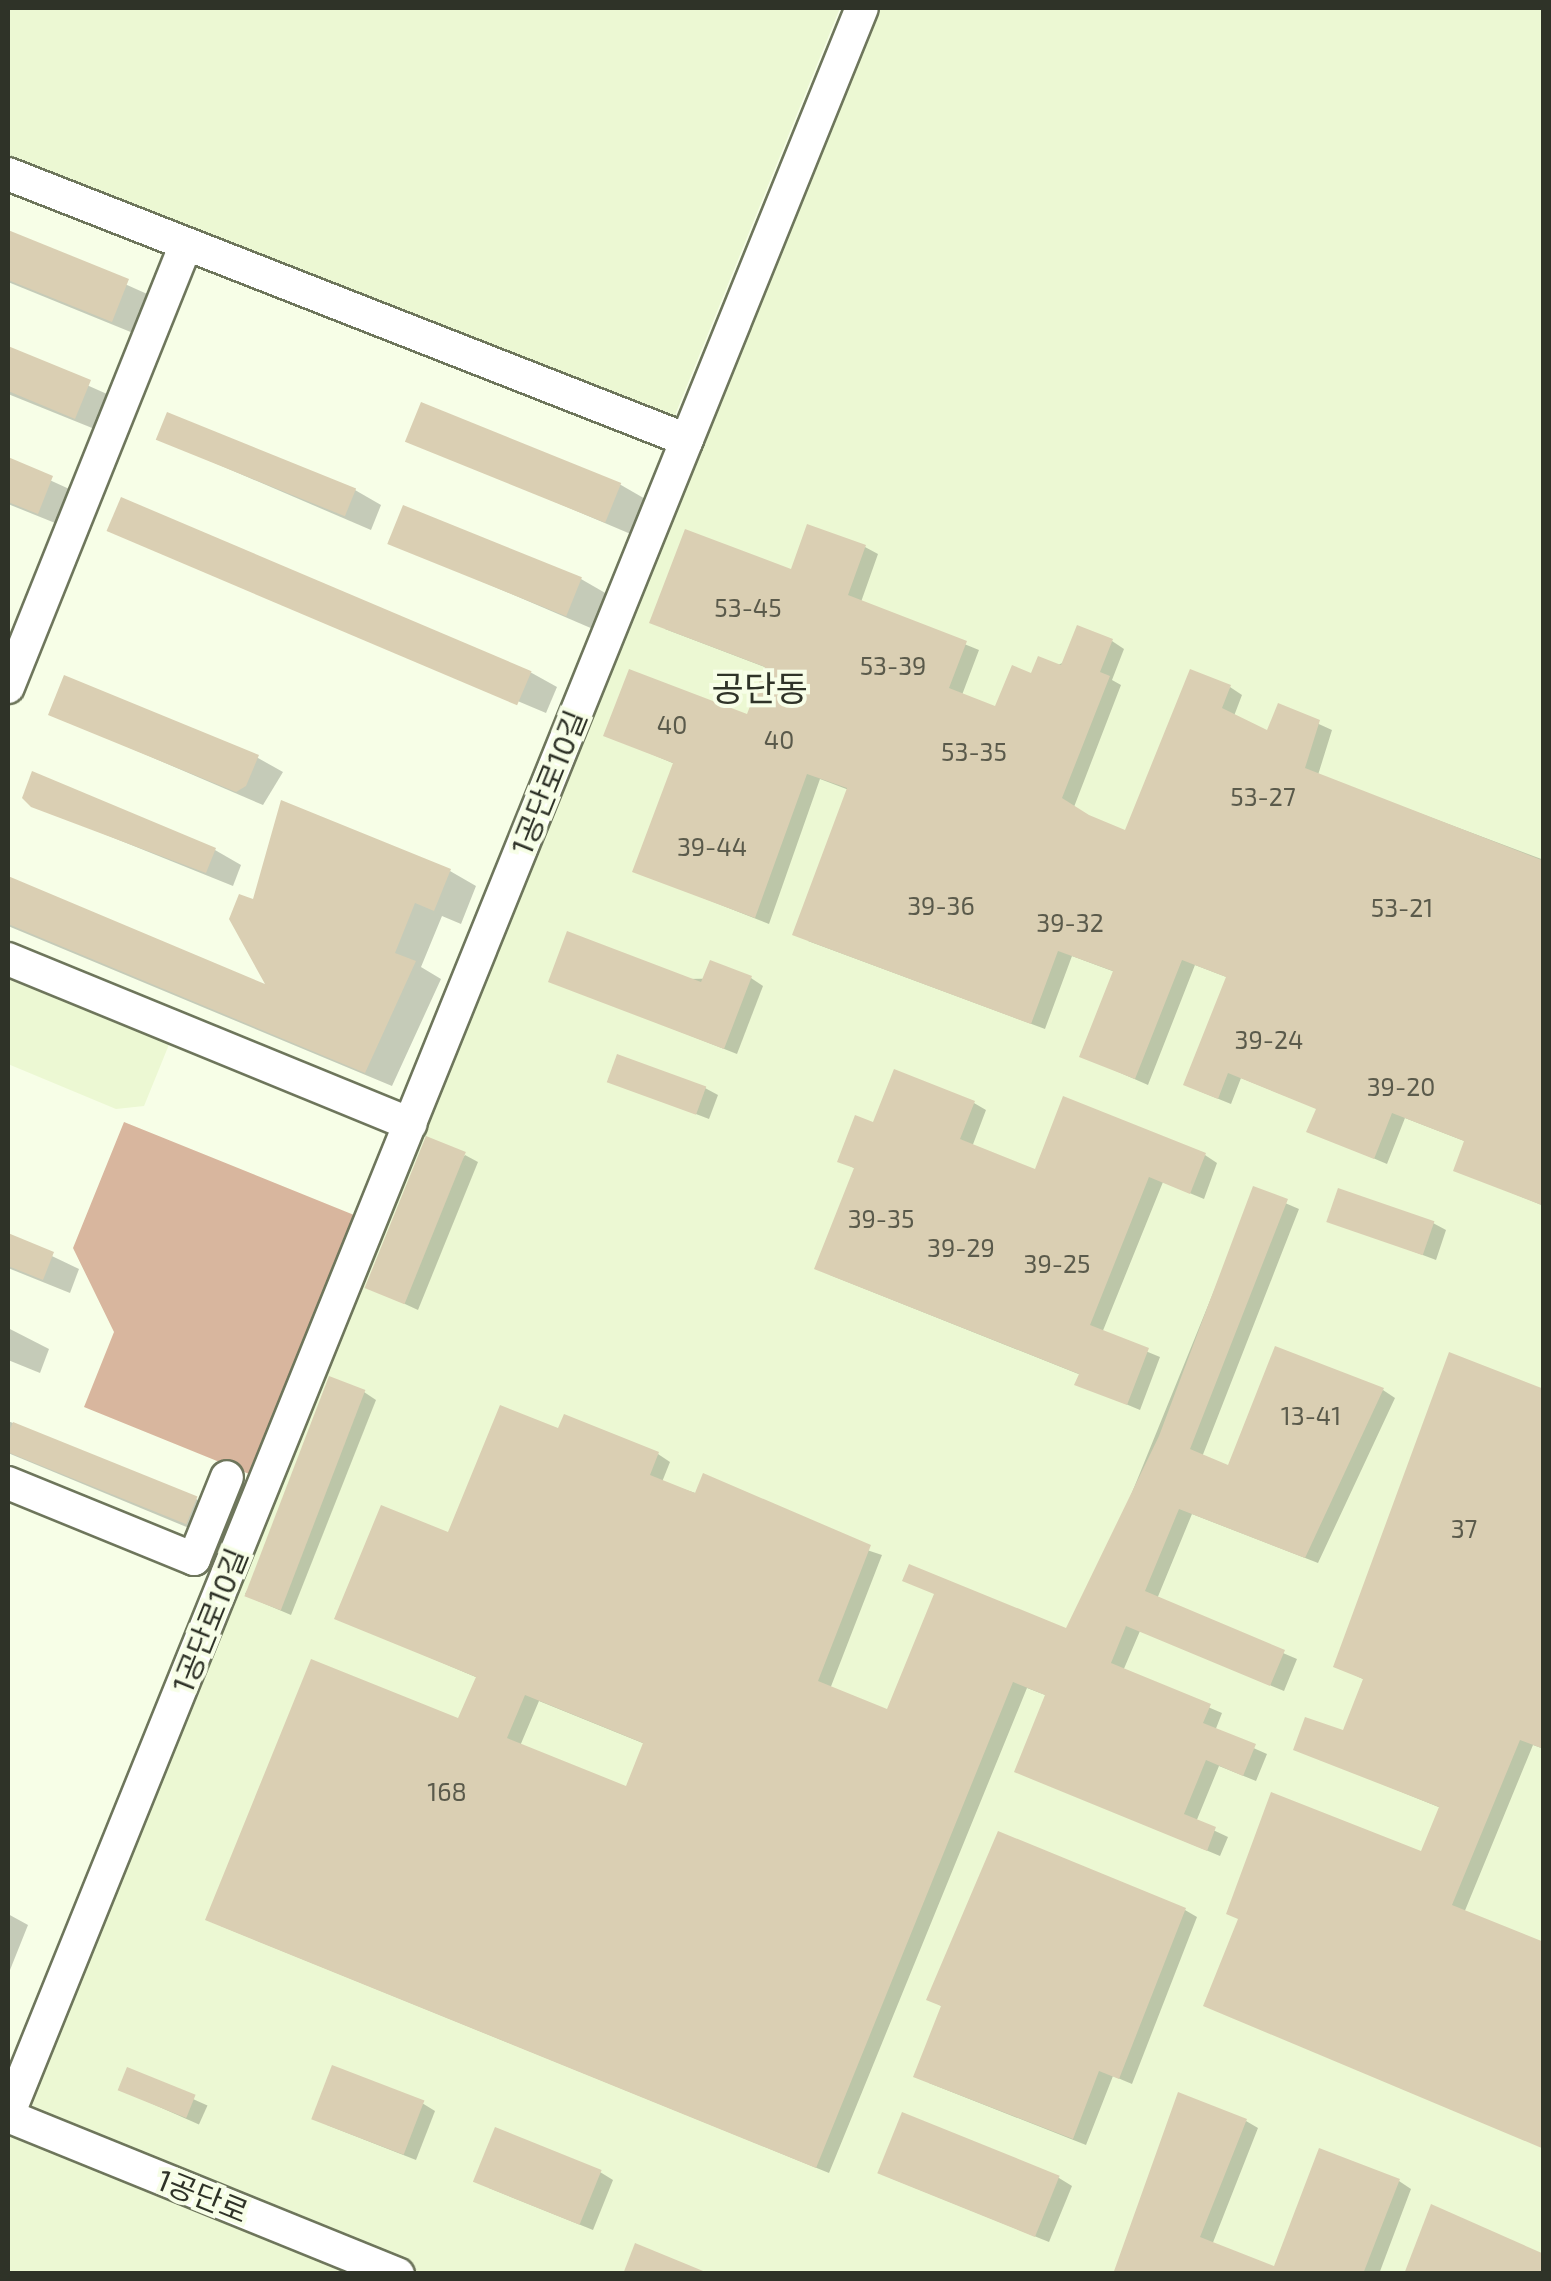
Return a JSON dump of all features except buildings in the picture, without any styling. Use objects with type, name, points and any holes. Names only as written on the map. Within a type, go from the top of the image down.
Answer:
[{"type":"street","name":"1공단로10길","points":[[8,2116],[862,8]]},
{"type":"street","points":[[8,174],[687,440]]},
{"type":"street","points":[[8,687],[186,244]]},
{"type":"street","points":[[8,959],[410,1124]]},
{"type":"street","points":[[8,1484],[194,1559],[227,1477]]},
{"type":"street","name":"1공단로","points":[[8,2116],[398,2274]]},
{"type":"shaded area","points":[[8,8],[840,8],[671,425],[8,161]]},
{"type":"shaded area","points":[[862,8],[1543,8],[1543,2273],[8,2273],[8,2116]]},
{"type":"shaded area","points":[[8,975],[170,1042],[144,1106],[116,1109],[8,1064]]},
{"type":"shaded area","points":[[124,1122],[359,1217],[254,1476],[84,1407],[114,1332],[73,1248]]},
{"type":"district","name":"공단동","points":[[760,687]]}]
